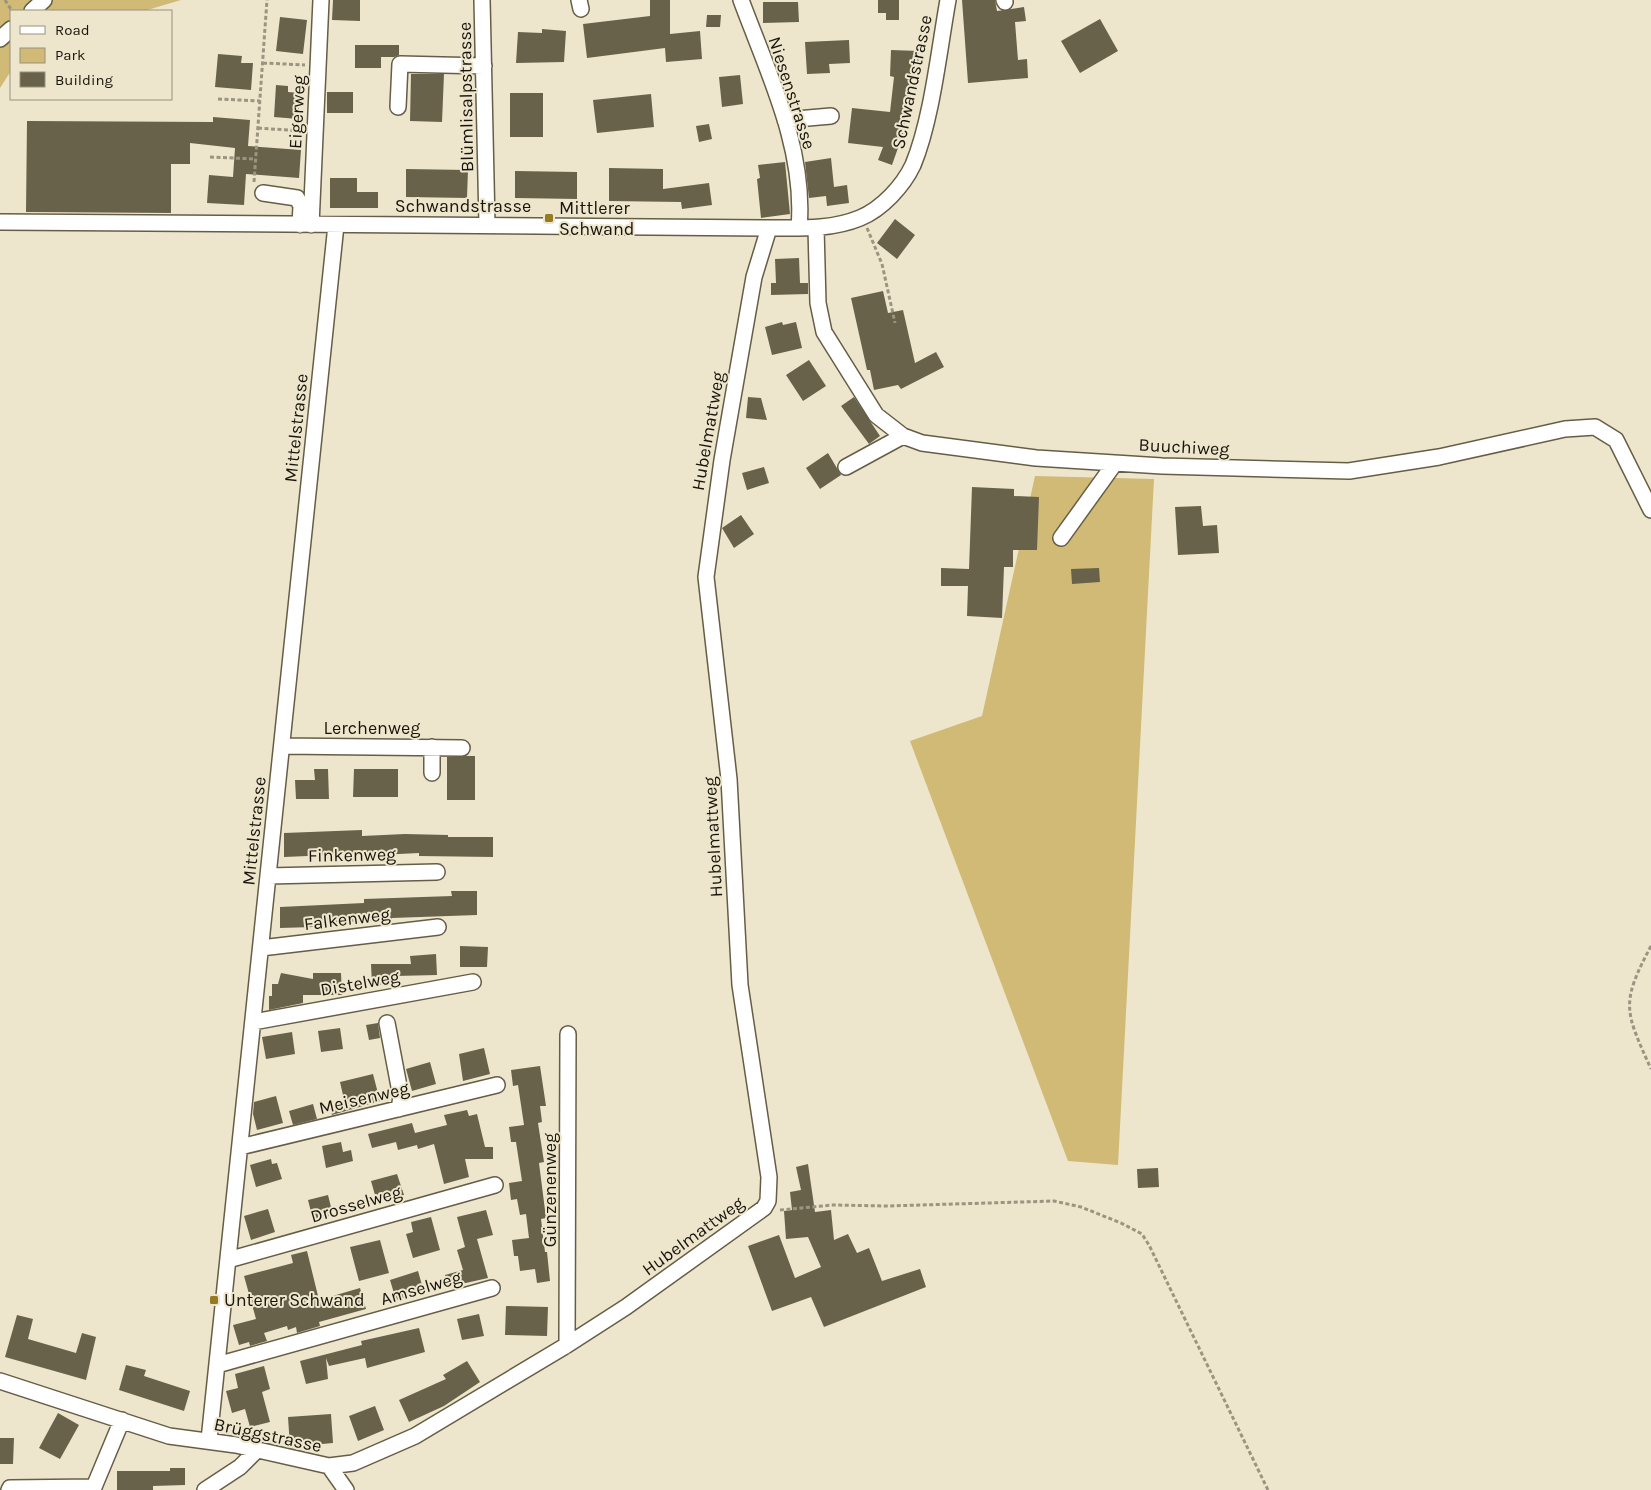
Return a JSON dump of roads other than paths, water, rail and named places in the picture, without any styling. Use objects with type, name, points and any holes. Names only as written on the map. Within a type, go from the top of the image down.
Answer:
[{"type":"street","points":[[33,10],[44,0]]},
{"type":"street","name":"Eigerweg","points":[[306,225],[315,132],[321,0]]},
{"type":"street","name":"Blümlisalpstrasse","points":[[482,0],[487,224]]},
{"type":"street","name":"Niesenstrasse","points":[[741,0],[786,120],[800,191],[798,228]]},
{"type":"street","name":"Schwandstrasse","points":[[0,222],[306,225],[487,224],[769,228],[816,228],[841,224],[862,218],[890,196],[912,166],[928,110],[948,0]]},
{"type":"street","points":[[0,39],[10,30]]},
{"type":"street","points":[[398,107],[400,64],[484,66]]},
{"type":"street","points":[[786,120],[831,116]]},
{"type":"street","points":[[258,190],[297,198],[306,225]]},
{"type":"street","name":"Mittelstrasse","points":[[209,1440],[336,225]]},
{"type":"street","name":"Hubelmattweg","points":[[567,1345],[626,1307],[764,1208],[768,1200],[769,1177],[740,985],[729,779],[706,577],[720,470],[754,277],[769,228]]},
{"type":"street","name":"Buuchiweg","points":[[816,228],[818,303],[824,332],[876,415],[888,427],[903,436],[922,443],[992,452],[1115,463],[1349,471],[1439,458],[1566,428],[1595,428],[1616,440],[1651,510]]},
{"type":"street","points":[[846,467],[903,436]]},
{"type":"street","points":[[1061,538],[1115,463]]},
{"type":"street","name":"Lerchenweg","points":[[282,746],[462,748]]},
{"type":"street","points":[[432,747],[432,773]]},
{"type":"street","name":"Finkenweg","points":[[268,876],[437,872]]},
{"type":"street","name":"Falkenweg","points":[[261,948],[438,927]]},
{"type":"street","name":"Distelweg","points":[[253,1022],[474,982]]},
{"type":"street","points":[[387,1022],[401,1097],[399,1109]]},
{"type":"street","name":"Günzenenweg","points":[[567,1345],[568,1034]]},
{"type":"street","name":"Meisenweg","points":[[240,1147],[497,1085]]},
{"type":"street","name":"Drosselweg","points":[[228,1260],[495,1185]]},
{"type":"street","name":"Amselweg","points":[[217,1365],[492,1288]]},
{"type":"street","name":"Brüggstrasse","points":[[0,1381],[182,1439],[209,1440],[329,1466],[353,1463],[415,1436],[567,1345]]},
{"type":"street","points":[[9,1490],[10,1488],[94,1487],[122,1420]]},
{"type":"street","points":[[205,1490],[240,1467],[257,1450]]},
{"type":"street","points":[[329,1466],[346,1490]]},
{"type":"place","name":"Mittlerer Schwand","points":[[549,218]]},
{"type":"place","name":"Unterer Schwand","points":[[214,1300]]}]
